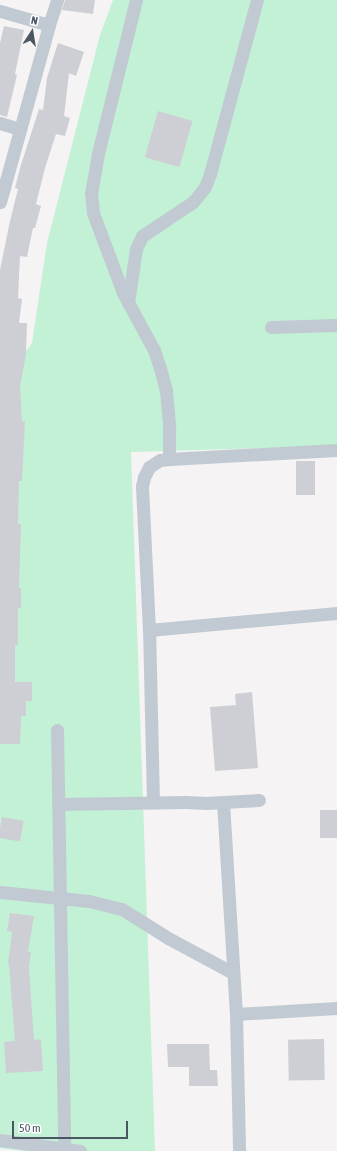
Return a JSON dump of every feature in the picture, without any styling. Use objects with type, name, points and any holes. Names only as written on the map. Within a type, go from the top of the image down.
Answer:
[{"type":"street","points":[[0,202],[57,0]]},
{"type":"street","points":[[136,0],[98,154],[91,193],[93,213],[123,293],[154,350],[166,390],[169,428],[169,459]]},
{"type":"street","points":[[128,303],[136,249],[142,236],[193,202],[208,181],[257,0]]},
{"type":"street","points":[[0,12],[49,25]]},
{"type":"street","points":[[0,123],[20,129]]},
{"type":"street","points":[[271,327],[337,325]]},
{"type":"street","points":[[153,802],[142,486],[144,476],[149,467],[160,460],[337,450]]},
{"type":"street","points":[[148,630],[337,613]]},
{"type":"street","points":[[57,730],[64,1149]]},
{"type":"street","points":[[58,804],[223,802],[259,800]]},
{"type":"street","points":[[223,802],[236,1014],[239,1151]]},
{"type":"street","points":[[0,892],[89,901],[122,909],[168,938],[233,973]]},
{"type":"street","points":[[236,1014],[337,1008]]},
{"type":"street","points":[[0,1140],[80,1151]]},
{"type":"green space","points":[[113,0],[337,0],[337,446],[131,452],[155,1151],[23,1151],[0,1148],[0,388],[32,343],[47,243],[100,35]]},
{"type":"building","points":[[65,0],[95,0],[93,14],[62,10]]},
{"type":"building","points":[[4,26],[24,30],[15,74],[17,75],[7,117],[0,115],[0,43]]},
{"type":"building","points":[[58,43],[84,52],[76,76],[69,73],[64,116],[70,118],[65,136],[56,134],[45,168],[36,204],[41,206],[35,228],[33,228],[27,257],[20,256],[18,298],[22,299],[19,323],[27,323],[26,354],[20,386],[22,421],[25,421],[22,481],[19,481],[18,524],[21,524],[19,588],[21,588],[21,608],[18,608],[18,645],[15,645],[15,682],[32,682],[32,701],[26,701],[26,716],[21,716],[20,744],[0,744],[0,270],[18,189],[15,188],[20,168],[39,109],[43,110],[47,78]]},
{"type":"building","points":[[158,111],[193,121],[179,167],[145,157]]},
{"type":"building","points":[[296,461],[315,461],[315,495],[296,495]]},
{"type":"building","points":[[252,692],[258,768],[215,771],[210,707],[236,705],[235,694]]},
{"type":"building","points":[[320,810],[337,810],[337,838],[320,838]]},
{"type":"building","points":[[2,817],[24,821],[20,842],[0,838]]},
{"type":"building","points":[[10,913],[34,916],[28,952],[31,952],[29,967],[34,1040],[41,1039],[43,1071],[6,1073],[4,1042],[15,1041],[8,964],[12,932],[7,931]]},
{"type":"building","points":[[324,1039],[325,1080],[289,1081],[288,1040]]},
{"type":"building","points":[[167,1044],[209,1044],[210,1070],[217,1070],[218,1086],[189,1086],[189,1067],[168,1067]]}]
